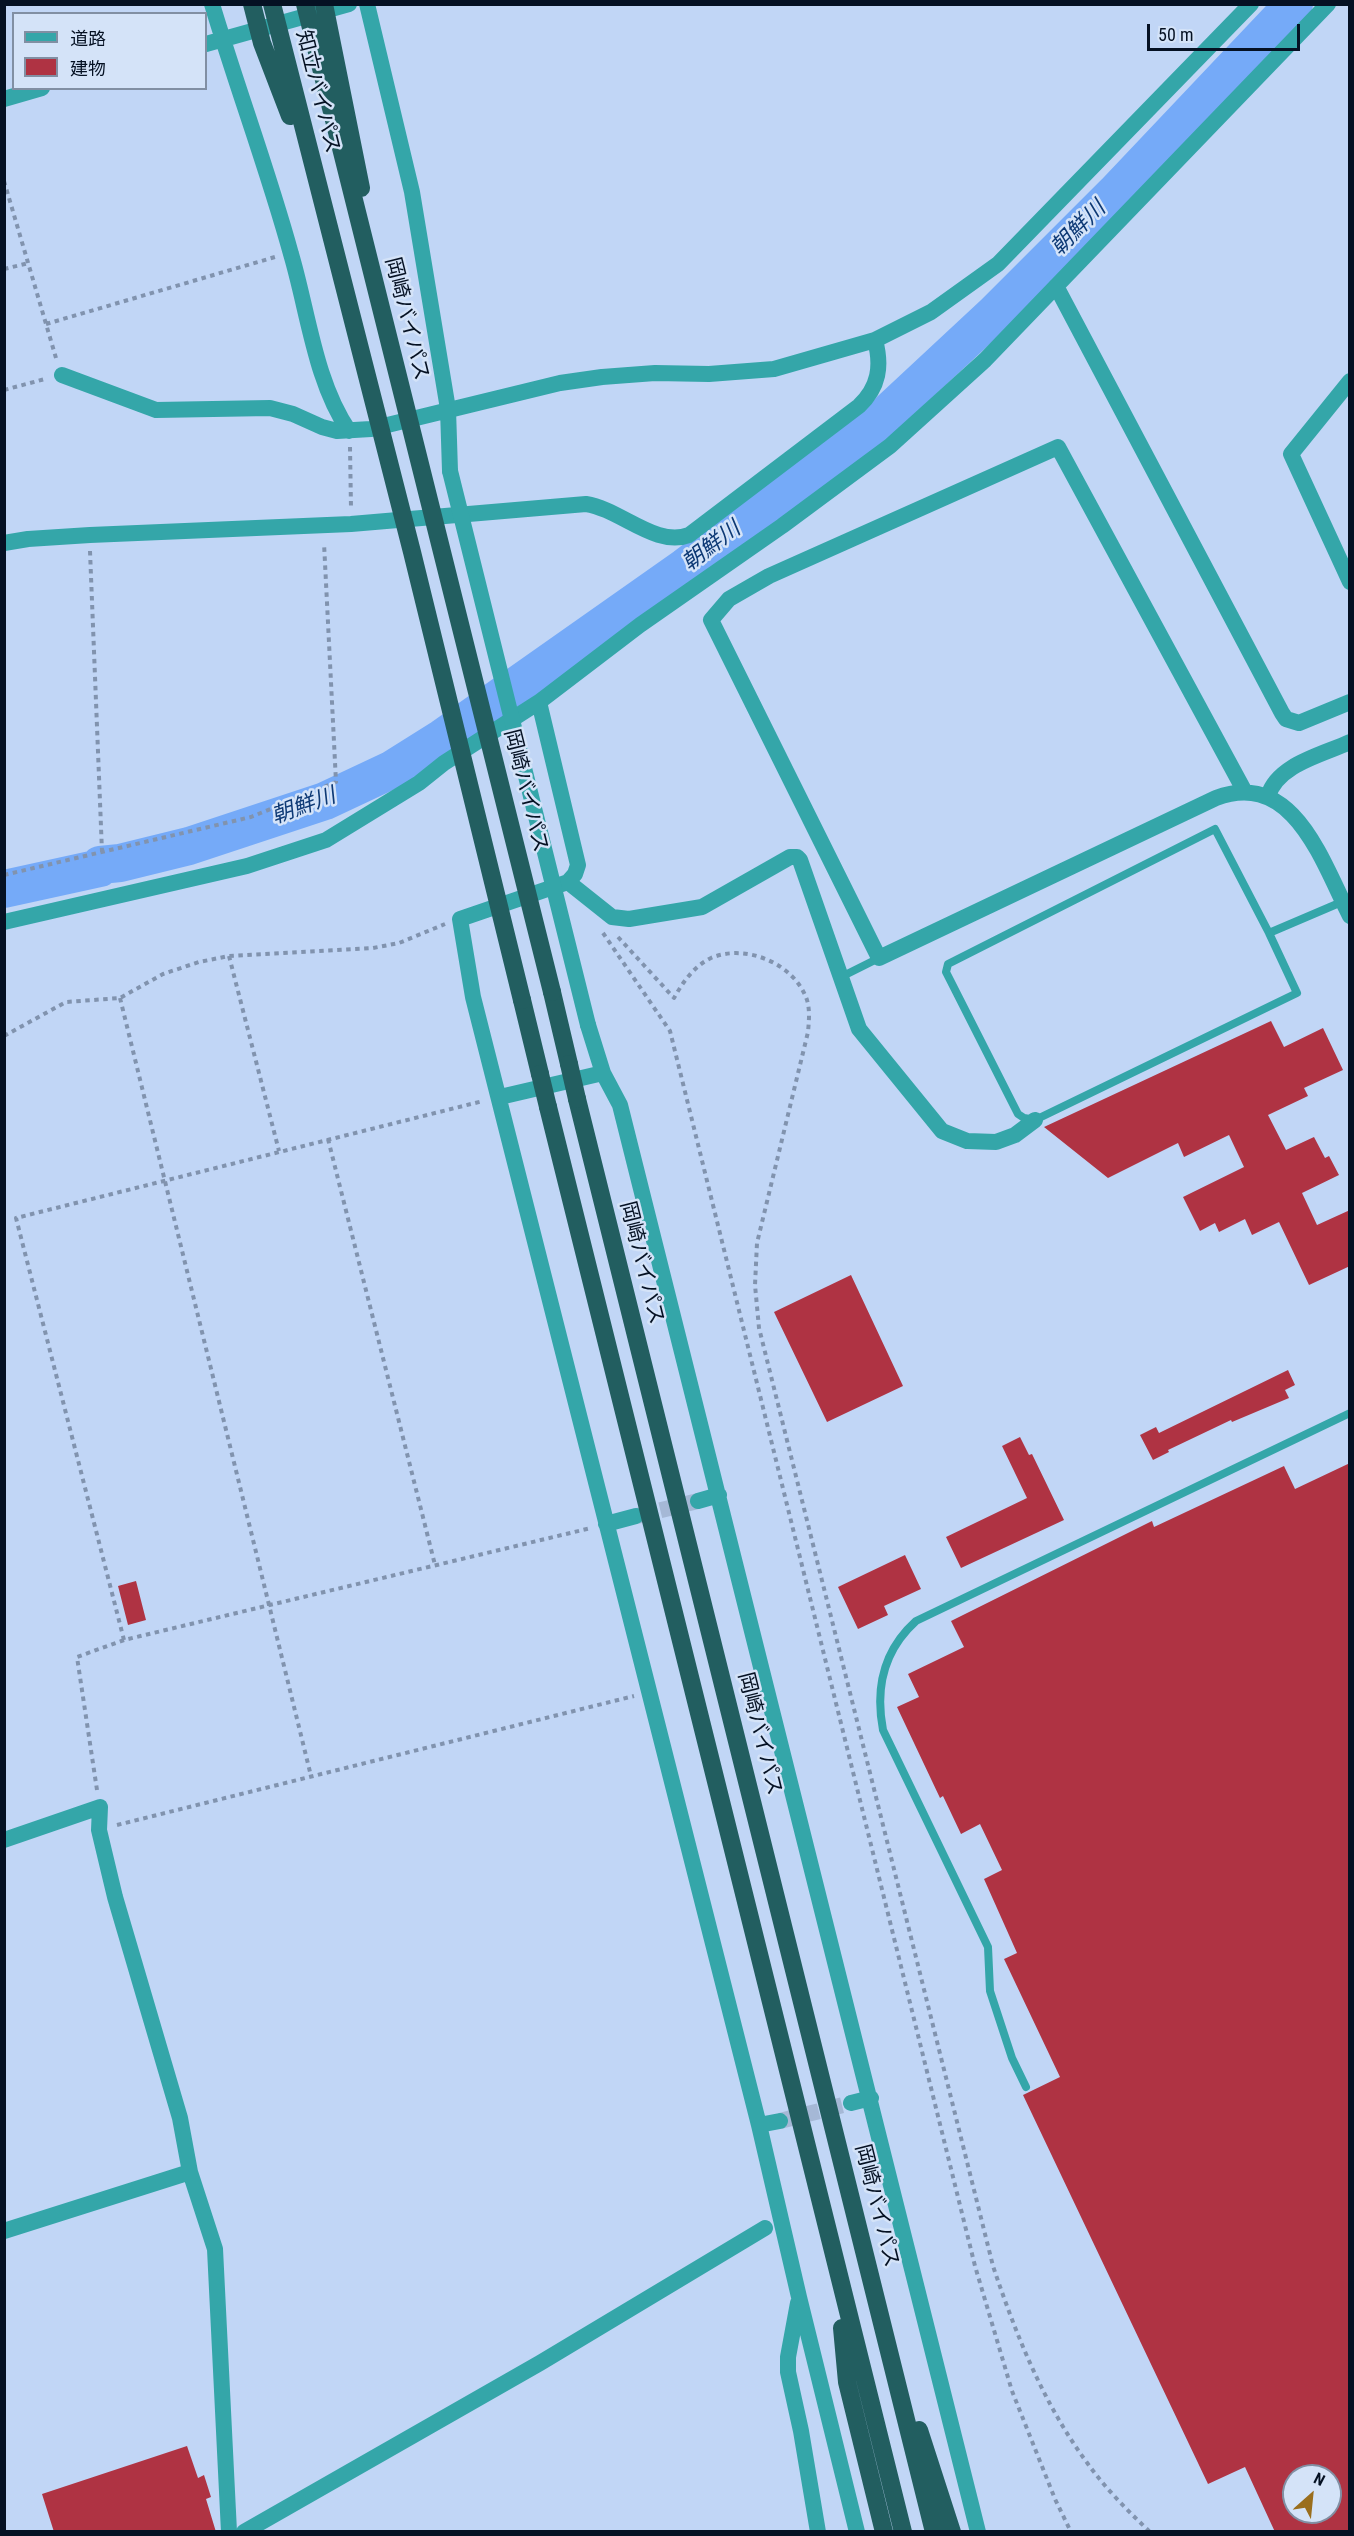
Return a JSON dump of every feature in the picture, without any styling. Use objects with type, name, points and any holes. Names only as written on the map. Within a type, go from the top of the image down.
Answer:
[{"type":"highway","points":[[252,4],[262,43],[318,191],[409,541],[903,2532]]},
{"type":"highway","name":"知立バイパス","points":[[272,4],[318,191]]},
{"type":"highway","name":"岡崎バイパス","points":[[305,4],[934,2532]]},
{"type":"highway","points":[[324,4],[354,143],[382,318]]},
{"type":"highway","points":[[835,2264],[847,2382],[884,2532]]},
{"type":"highway","points":[[892,2365],[922,2438],[952,2532]]},
{"type":"street","points":[[212,4],[291,252],[326,387],[336,412],[350,431]]},
{"type":"street","points":[[207,44],[349,4]]},
{"type":"street","points":[[367,4],[412,192],[448,409],[450,471],[588,1025],[603,1073],[620,1105],[871,2098],[978,2532]]},
{"type":"street","points":[[62,375],[156,410],[270,408],[293,414],[322,427],[350,431],[372,429],[549,385],[602,377],[655,373],[709,374],[774,369],[874,340],[931,312],[998,264],[1251,4]]},
{"type":"street","points":[[4,922],[248,866],[326,840],[419,783],[444,763],[539,702],[640,625],[782,526],[890,446],[985,360],[1328,4]]},
{"type":"street","points":[[4,99],[35,90]]},
{"type":"street","points":[[1056,286],[1282,714],[1286,719],[1299,723],[1350,702]]},
{"type":"street","points":[[4,543],[90,535],[351,524],[586,504],[601,506],[663,536],[682,538],[689,535],[869,396],[877,378],[879,360],[874,340]]},
{"type":"street","points":[[1350,381],[1291,454],[1350,582]]},
{"type":"street","points":[[1245,792],[1059,447],[769,576],[729,599],[711,620],[879,958],[1229,793],[1245,792],[1269,796],[1302,824],[1347,905]]},
{"type":"street","points":[[539,702],[578,865],[575,874],[568,882],[460,919],[473,997],[759,2125],[857,2532]]},
{"type":"street","points":[[1269,796],[1278,777],[1350,742]]},
{"type":"street","points":[[568,882],[612,917],[629,919],[702,907],[790,857],[797,857],[801,860],[859,1029],[942,1131],[967,1141],[996,1142],[1016,1135],[1035,1120]]},
{"type":"street","points":[[500,1097],[603,1073]]},
{"type":"street","points":[[698,1501],[719,1495]]},
{"type":"street","points":[[606,1524],[636,1516]]},
{"type":"street","points":[[4,1840],[100,1807],[99,1830],[115,1897],[180,2118],[190,2172],[215,2249],[229,2532]]},
{"type":"street","points":[[851,2103],[871,2098]]},
{"type":"street","points":[[759,2125],[780,2121]]},
{"type":"street","points":[[4,2231],[190,2172]]},
{"type":"street","points":[[244,2532],[531,2368],[765,2228]]},
{"type":"street","points":[[799,2296],[788,2357],[788,2372],[801,2431],[818,2532]]},
{"type":"lane","points":[[1215,829],[1269,933],[1297,993],[1035,1120],[1018,1114],[946,972],[948,964],[953,960],[1215,829]]},
{"type":"lane","points":[[1269,933],[1347,905]]},
{"type":"lane","points":[[841,977],[879,958]]},
{"type":"lane","points":[[1026,2087],[1012,2058],[990,1991],[988,1947],[883,1730],[879,1710],[884,1666],[902,1634],[916,1621],[1350,1413]]},
{"type":"path","points":[[4,181],[62,375],[4,390]]},
{"type":"path","points":[[46,324],[291,252]]},
{"type":"path","points":[[4,270],[29,263]]},
{"type":"path","points":[[350,431],[351,524]]},
{"type":"path","points":[[4,875],[251,817],[336,782],[323,525]]},
{"type":"path","points":[[90,535],[102,852]]},
{"type":"path","points":[[4,1036],[66,1002],[120,998],[163,974],[198,962],[229,956],[373,948],[399,943],[460,919]]},
{"type":"path","points":[[600,929],[670,1031],[975,2266],[1012,2391],[1055,2499],[1071,2532]]},
{"type":"path","points":[[614,932],[674,998],[693,970],[709,959],[724,954],[742,953],[777,965],[792,975],[807,1000],[808,1032],[757,1244],[755,1285],[759,1328],[993,2266],[1017,2336],[1061,2422],[1088,2465],[1150,2532]]},
{"type":"path","points":[[229,956],[279,1150]]},
{"type":"path","points":[[120,998],[311,1776]]},
{"type":"path","points":[[124,1640],[16,1218],[165,1182],[279,1150],[500,1097]]},
{"type":"path","points":[[328,1139],[435,1565]]},
{"type":"path","points":[[100,1807],[77,1657],[124,1640],[606,1524]]},
{"type":"path","points":[[99,1830],[649,1692]]},
{"type":"building","points":[[1271,1021],[1284,1047],[1323,1028],[1343,1070],[1304,1088],[1308,1096],[1268,1115],[1286,1150],[1314,1137],[1325,1158],[1329,1156],[1339,1175],[1302,1193],[1317,1225],[1350,1210],[1350,1266],[1309,1285],[1279,1222],[1252,1235],[1245,1219],[1219,1232],[1215,1223],[1200,1231],[1183,1197],[1244,1167],[1229,1135],[1184,1157],[1178,1143],[1108,1178],[1044,1127]]},
{"type":"building","points":[[851,1275],[903,1386],[827,1422],[774,1312]]},
{"type":"building","points":[[1288,1370],[1295,1385],[1285,1390],[1289,1398],[1232,1422],[1231,1420],[1168,1450],[1169,1452],[1153,1460],[1140,1435],[1156,1427],[1159,1433]]},
{"type":"building","points":[[1020,1437],[1029,1455],[1032,1454],[1064,1520],[961,1568],[946,1537],[1027,1498],[1002,1446]]},
{"type":"building","points":[[1350,1463],[1350,2532],[1275,2532],[1245,2467],[1208,2484],[1023,2095],[1060,2077],[1004,1959],[1017,1953],[984,1879],[1002,1870],[980,1824],[961,1834],[943,1796],[940,1798],[897,1707],[919,1697],[908,1674],[964,1647],[951,1621],[1152,1521],[1154,1527],[1284,1466],[1295,1489]]},
{"type":"building","points":[[905,1555],[921,1589],[884,1606],[888,1615],[858,1629],[838,1587]]},
{"type":"building","points":[[136,1581],[146,1620],[128,1625],[118,1586]]},
{"type":"building","points":[[187,2446],[198,2478],[204,2475],[211,2497],[206,2499],[216,2532],[54,2532],[42,2494]]},
{"type":"waterway","name":"朝鮮川","points":[[4,889],[189,846],[325,801],[391,770],[442,738],[685,567],[878,422],[994,314],[1115,193],[1294,4]]},
{"type":"tunnel","points":[[637,1516],[698,1501]]},
{"type":"tunnel","points":[[780,2121],[851,2103]]}]
